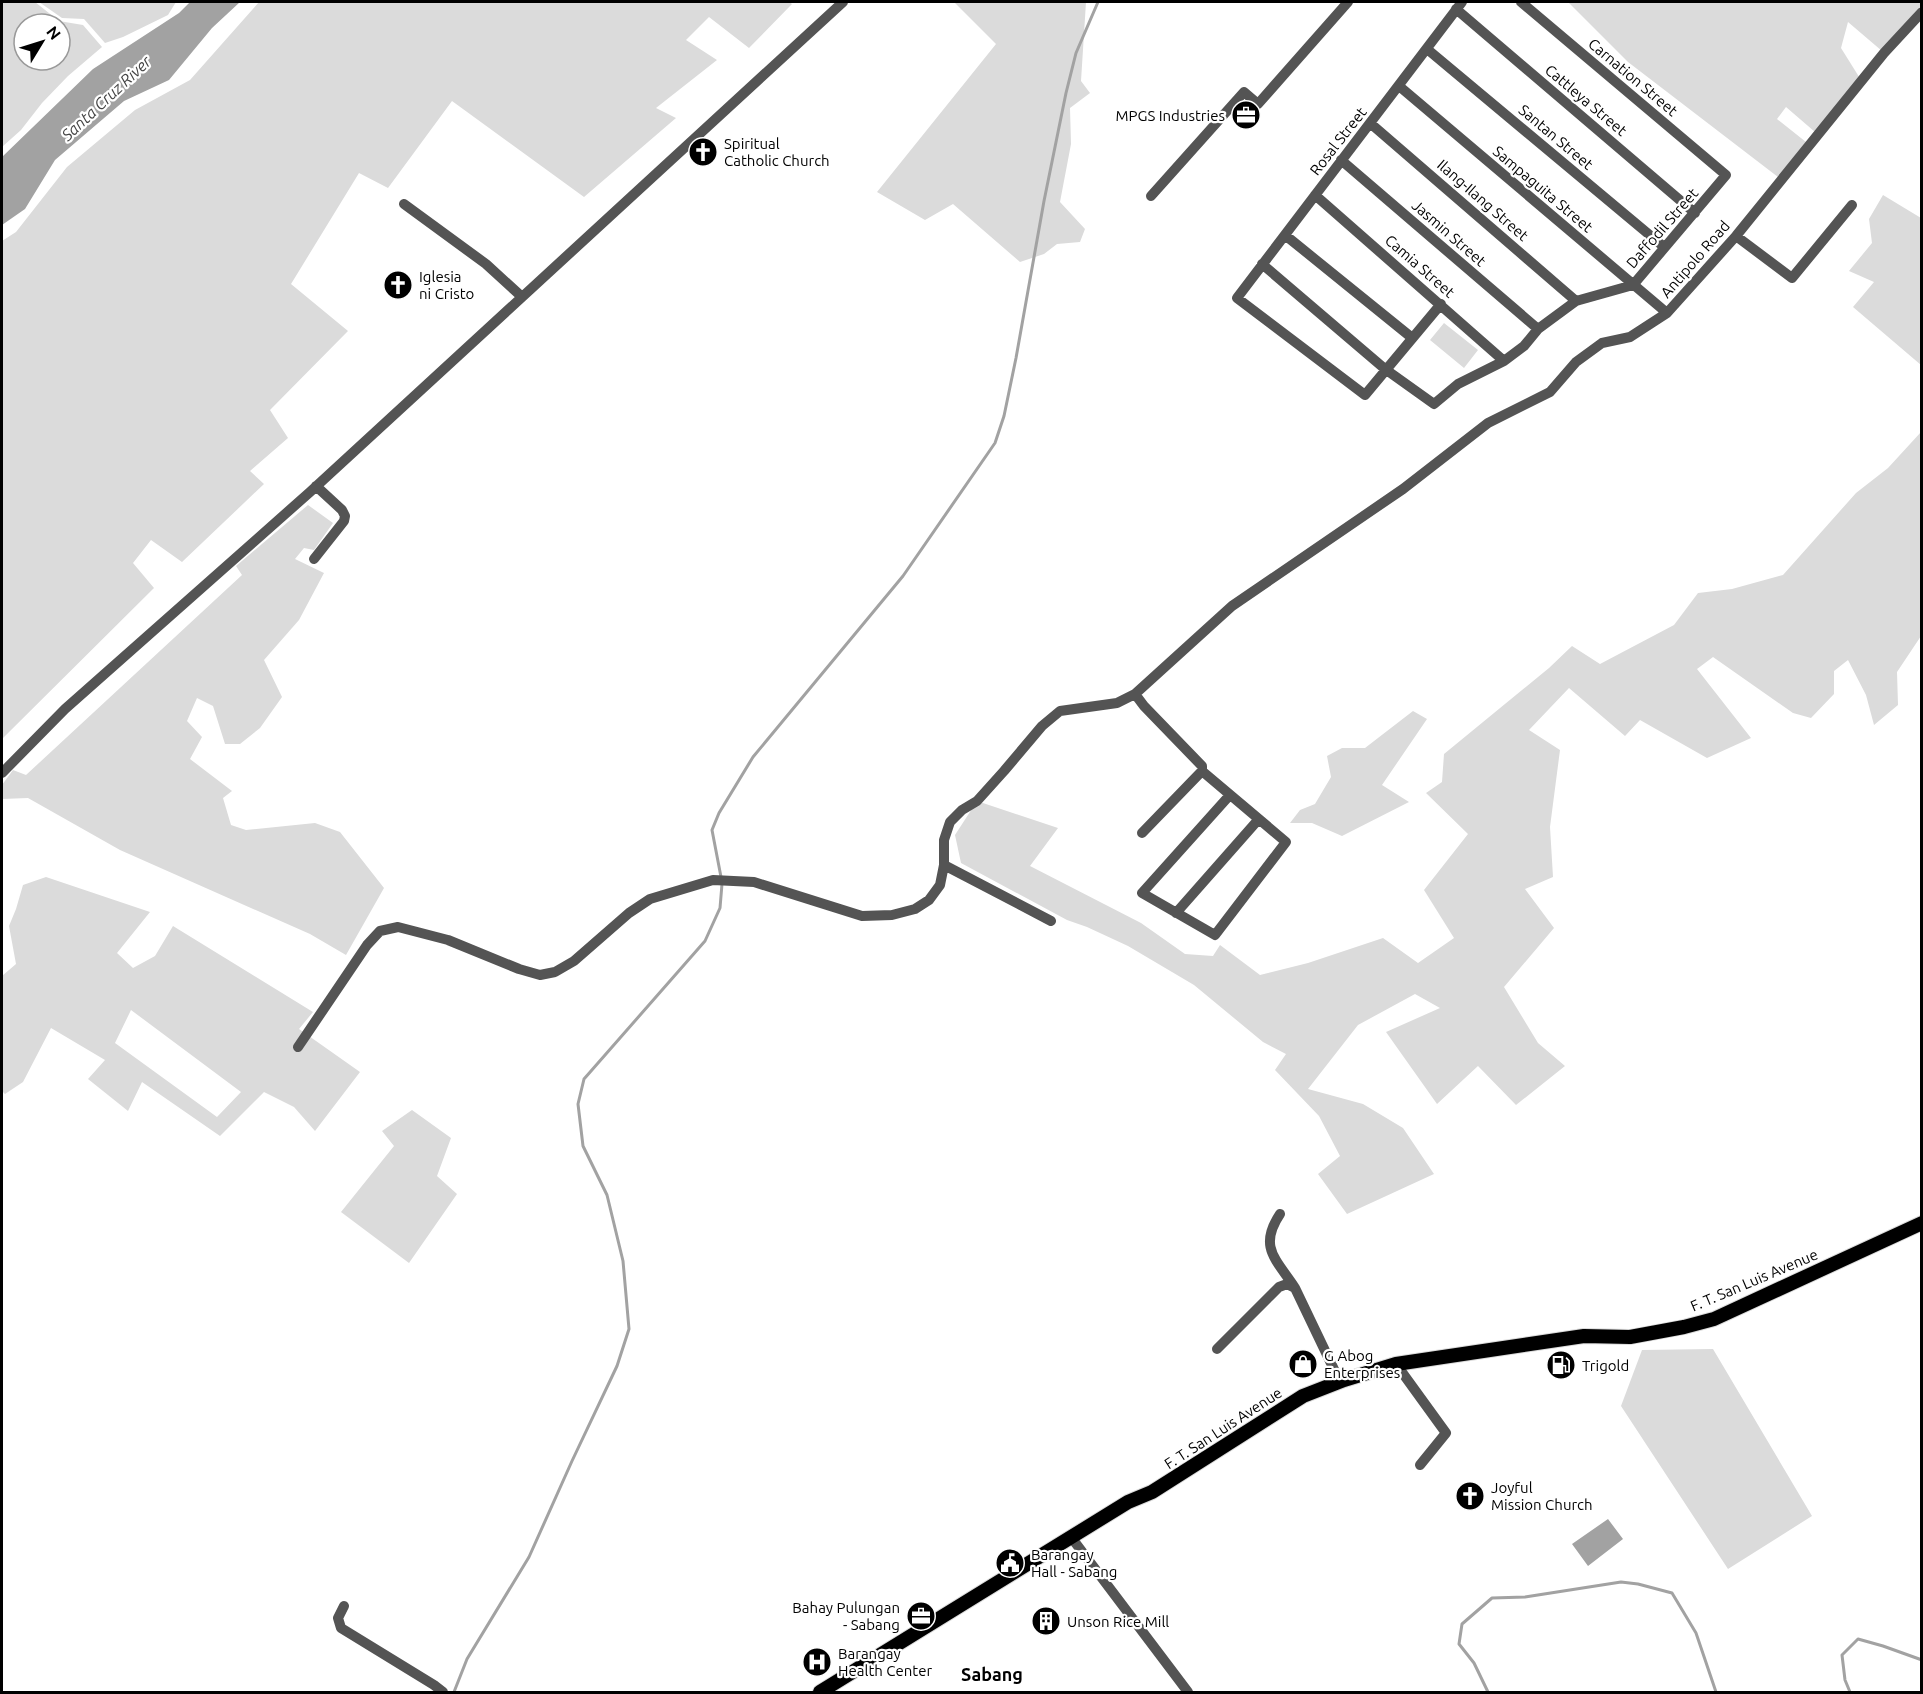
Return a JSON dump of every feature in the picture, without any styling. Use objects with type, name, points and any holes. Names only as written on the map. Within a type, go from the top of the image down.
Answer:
[{"type":"main road","name":"F. T. San Luis Avenue","points":[[820,1692],[1128,1502],[1152,1492],[1303,1396],[1396,1364],[1584,1335],[1630,1337],[1714,1319],[1922,1223]]},
{"type":"street","points":[[2,773],[65,709],[316,486],[843,2]]},
{"type":"street","points":[[1151,196],[1244,92],[1258,104],[1348,2]]},
{"type":"street","name":"Carnation Street","points":[[1521,2],[1726,175]]},
{"type":"street","name":"Rosal Street","points":[[1385,369],[1365,395],[1237,298],[1460,5]]},
{"type":"street","name":"Cattleya Street","points":[[1460,5],[1695,213]]},
{"type":"street","name":"Antipolo Road","points":[[1135,694],[1232,606],[1403,489],[1488,423],[1550,392],[1576,362],[1602,343],[1630,337],[1667,314],[1736,236],[1876,62],[1922,12]]},
{"type":"street","name":"Santan Street","points":[[1427,49],[1665,248]]},
{"type":"street","name":"Sampaguita Street","points":[[1399,86],[1667,314]]},
{"type":"street","name":"Ilang-Ilang Street","points":[[1370,123],[1576,301]]},
{"type":"street","name":"Jasmin Street","points":[[1341,160],[1538,329]]},
{"type":"street","name":"Daffodil Street","points":[[1385,369],[1434,404],[1458,384],[1504,361],[1524,346],[1538,329],[1576,301],[1633,285],[1726,175]]},
{"type":"street","name":"Camia Street","points":[[1315,195],[1504,361]]},
{"type":"street","points":[[404,204],[486,264],[521,296]]},
{"type":"street","points":[[1736,236],[1792,278],[1852,205]]},
{"type":"street","points":[[1285,235],[1411,337]]},
{"type":"street","points":[[1262,264],[1385,369],[1441,304]]},
{"type":"street","points":[[315,560],[344,521],[345,516],[342,510],[316,486]]},
{"type":"street","points":[[298,1047],[367,945],[380,931],[398,927],[448,940],[519,969],[540,975],[555,972],[574,961],[628,913],[650,899],[713,880],[754,882],[862,916],[892,915],[915,909],[929,900],[940,885],[944,865],[944,840],[950,822],[977,801],[1042,726],[1060,711],[1117,703],[1135,694],[1202,766],[1202,771],[1286,842],[1215,935],[1142,893],[1230,796]]},
{"type":"street","points":[[1142,833],[1202,771]]},
{"type":"street","points":[[1176,913],[1258,820]]},
{"type":"street","points":[[944,865],[1051,921]]},
{"type":"street","points":[[1280,1214],[1269,1234],[1269,1249],[1295,1288],[1340,1382]]},
{"type":"street","points":[[1217,1349],[1279,1287],[1287,1284],[1295,1288]]},
{"type":"street","points":[[1396,1364],[1446,1433],[1420,1465]]},
{"type":"street","points":[[1071,1538],[1188,1692]]},
{"type":"street","points":[[344,1606],[338,1618],[341,1628],[443,1692]]},
{"type":"shaded area","points":[[2,2],[35,2],[48,12],[12,12],[12,72],[72,72],[72,23],[83,25],[102,47],[68,76],[42,103],[21,130],[2,147]]},
{"type":"shaded area","points":[[39,2],[176,2],[168,15],[123,37],[105,43],[84,19],[72,18],[72,12],[53,12]]},
{"type":"shaded area","points":[[259,2],[789,2],[792,4],[749,48],[709,17],[686,40],[717,60],[656,108],[676,118],[584,197],[452,101],[388,188],[359,173],[291,284],[348,331],[270,410],[288,438],[250,471],[264,484],[182,562],[151,540],[133,563],[154,588],[2,739],[2,241],[16,232],[67,167],[135,110],[190,80]]},
{"type":"shaded area","points":[[954,2],[1086,2],[1081,81],[1090,93],[1070,108],[1071,144],[1060,202],[1085,229],[1080,242],[1057,244],[1044,254],[1020,262],[953,204],[925,220],[877,192],[996,44]]},
{"type":"shaded area","points":[[1568,2],[1921,2],[1922,4],[1882,51],[1848,22],[1841,48],[1861,80],[1815,132],[1786,107],[1777,119],[1806,142],[1778,177],[1628,62]]},
{"type":"shaded area","points":[[1883,195],[1921,218],[1921,365],[1853,307],[1874,282],[1849,271],[1872,243],[1869,219]]},
{"type":"shaded area","points":[[1444,323],[1478,350],[1464,368],[1430,340]]},
{"type":"shaded area","points":[[1921,432],[1921,636],[1897,672],[1898,705],[1874,725],[1866,695],[1848,660],[1834,671],[1834,694],[1811,718],[1793,713],[1713,657],[1697,669],[1751,738],[1707,758],[1640,720],[1625,736],[1569,688],[1529,730],[1560,750],[1550,827],[1553,877],[1525,889],[1554,928],[1504,987],[1538,1043],[1565,1066],[1516,1105],[1478,1066],[1437,1104],[1386,1032],[1440,1008],[1415,994],[1358,1025],[1308,1089],[1363,1104],[1403,1128],[1434,1174],[1347,1214],[1318,1174],[1340,1156],[1319,1116],[1275,1070],[1286,1054],[1263,1042],[1194,985],[1128,946],[1067,920],[961,863],[955,835],[977,801],[1058,828],[1030,866],[1141,923],[1185,954],[1213,956],[1220,945],[1260,975],[1308,963],[1383,938],[1418,963],[1454,938],[1424,890],[1468,834],[1426,793],[1442,782],[1444,754],[1549,668],[1572,646],[1600,664],[1674,625],[1698,593],[1732,589],[1783,575],[1856,493],[1888,468]]},
{"type":"shaded area","points":[[308,505],[333,523],[314,550],[304,548],[295,559],[324,573],[299,620],[264,660],[282,697],[260,728],[240,744],[225,744],[213,706],[197,698],[187,721],[202,737],[190,759],[232,791],[223,798],[231,825],[246,830],[315,823],[340,832],[384,888],[346,955],[310,934],[120,850],[28,798],[2,799],[2,785],[13,770],[26,775],[242,575],[236,566]]},
{"type":"shaded area","points":[[1413,711],[1427,719],[1382,785],[1409,802],[1342,836],[1312,823],[1290,823],[1300,810],[1315,804],[1331,777],[1327,756],[1342,748],[1365,748]]},
{"type":"shaded area","points":[[46,877],[150,912],[117,953],[133,968],[155,956],[173,926],[313,1012],[299,1029],[360,1072],[315,1131],[294,1107],[264,1092],[220,1136],[142,1082],[128,1111],[88,1079],[105,1060],[51,1028],[23,1082],[5,1094],[2,1091],[2,976],[16,964],[9,926],[23,885]],"holes":[[[131,1010],[241,1092],[217,1117],[115,1043]]]},
{"type":"shaded area","points":[[412,1110],[451,1138],[437,1176],[457,1194],[409,1263],[341,1212],[394,1146],[382,1131]]},
{"type":"shaded area","points":[[1713,1349],[1812,1516],[1728,1569],[1621,1406],[1642,1350]]},
{"type":"water","name":"Santa Cruz River","points":[[190,2],[240,2],[212,28],[169,80],[124,101],[55,160],[25,209],[2,225],[2,157],[93,69],[179,13]]},
{"type":"water","points":[[1608,1519],[1623,1539],[1588,1566],[1572,1544]]},
{"type":"waterway","points":[[721,877],[712,830],[719,813],[753,757],[903,576],[995,443],[1004,416],[1016,358],[1066,93],[1076,53],[1098,2]]},
{"type":"waterway","points":[[454,1692],[467,1659],[529,1557],[617,1366],[629,1329],[623,1261],[607,1195],[583,1146],[578,1104],[584,1079],[705,941],[720,908],[722,884]]},
{"type":"waterway","points":[[1488,1692],[1474,1663],[1459,1644],[1462,1624],[1492,1598],[1525,1597],[1621,1582],[1672,1593],[1696,1633],[1716,1692]]},
{"type":"waterway","points":[[1850,1692],[1845,1680],[1842,1655],[1858,1639],[1922,1660]]},
{"type":"place","name":"MPGS Industries","points":[[1246,115]]},
{"type":"place","name":"Spiritual Catholic Church","points":[[703,152]]},
{"type":"place","name":"Iglesia ni Cristo","points":[[398,285]]},
{"type":"place","name":"G Abog Enterprises","points":[[1303,1364]]},
{"type":"place","name":"Trigold","points":[[1561,1365]]},
{"type":"place","name":"Joyful Mission Church","points":[[1470,1496]]},
{"type":"place","name":"Barangay Hall - Sabang","points":[[1010,1563]]},
{"type":"place","name":"Bahay Pulungan - Sabang","points":[[921,1616]]},
{"type":"place","name":"Unson Rice Mill","points":[[1046,1621]]},
{"type":"place","name":"Barangay Health Center","points":[[817,1662]]},
{"type":"district","name":"Sabang","points":[[992,1674]]}]
